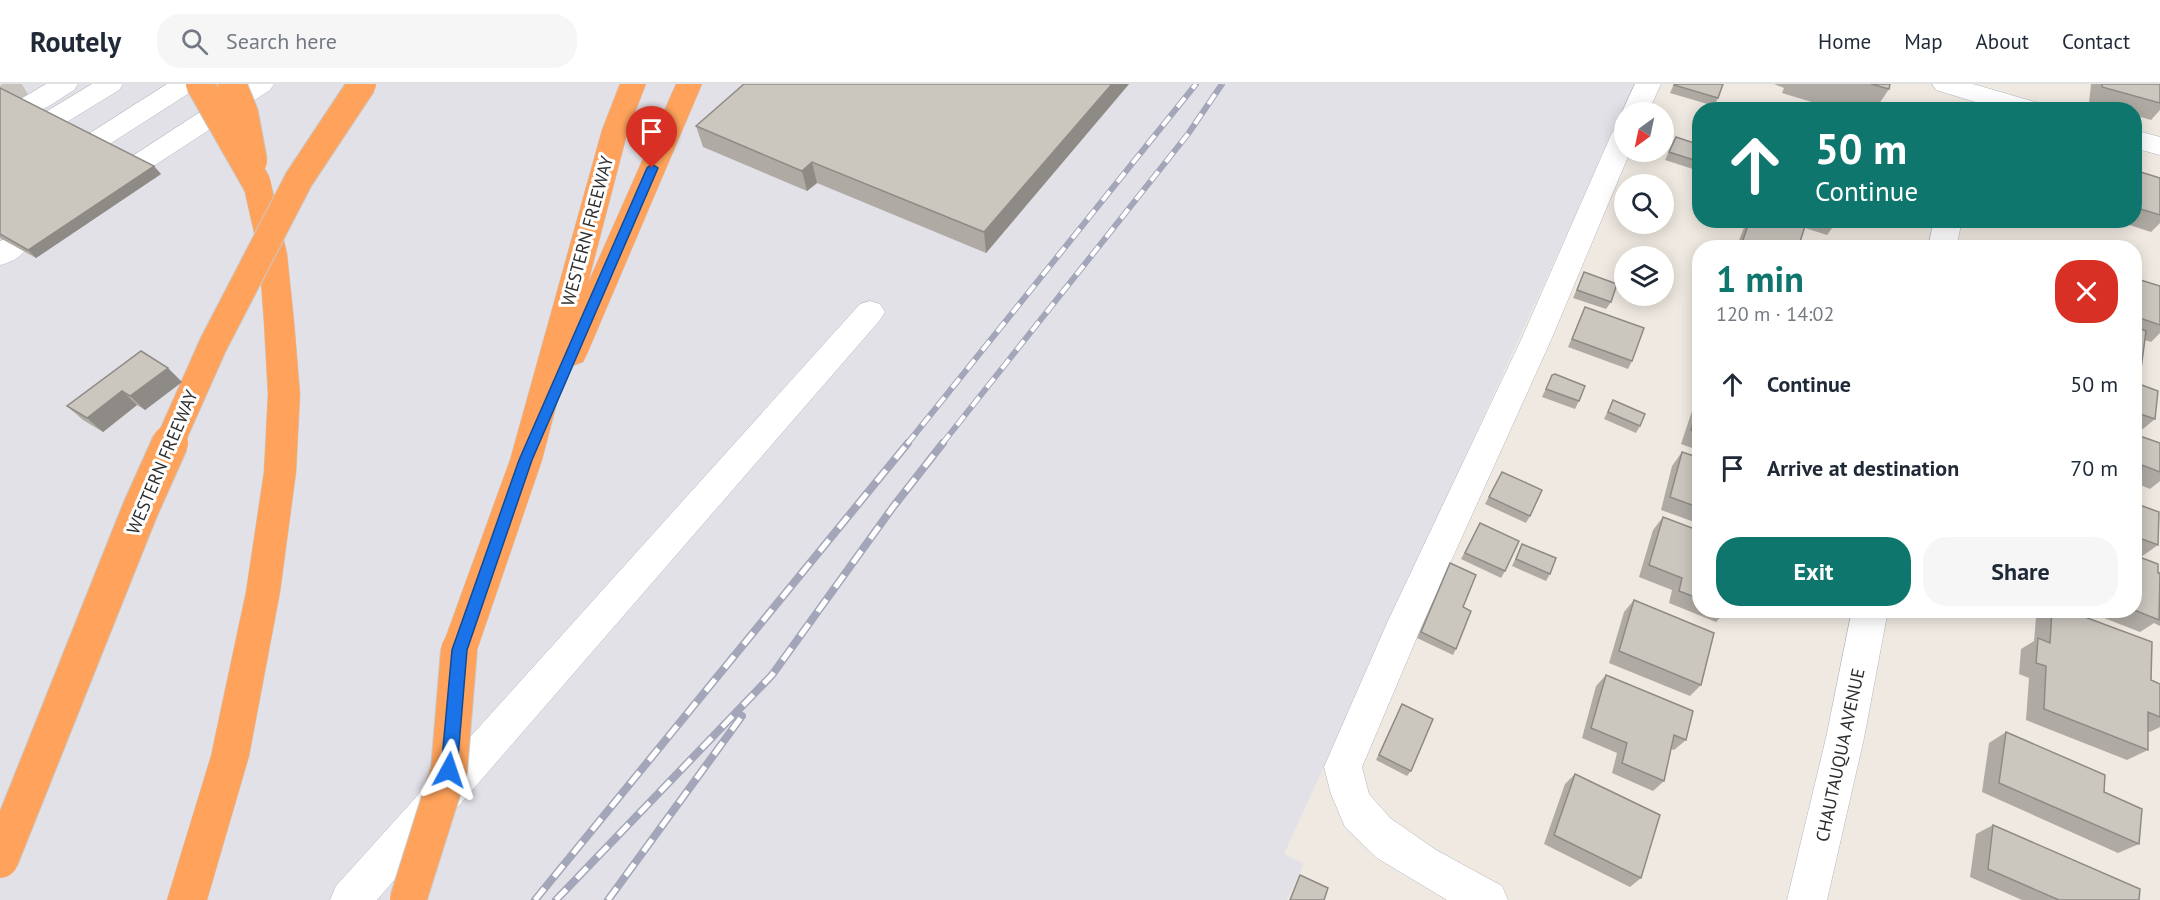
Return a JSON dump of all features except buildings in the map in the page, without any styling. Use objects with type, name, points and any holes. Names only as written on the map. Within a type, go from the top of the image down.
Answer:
[{"type":"highway","points":[[200,84],[257,184]]},
{"type":"highway","points":[[188,900],[230,756],[263,592],[280,472],[284,394],[273,254],[244,113],[232,84]]},
{"type":"highway","name":"WESTERN FREEWAY","points":[[0,860],[136,521],[213,345],[299,179],[362,84]]},
{"type":"highway","name":"WESTERN FREEWAY","points":[[408,900],[449,770],[459,650],[526,460],[615,130],[633,84]]},
{"type":"highway","points":[[526,460],[689,84]]},
{"type":"street","points":[[28,106],[65,84]]},
{"type":"street","points":[[85,135],[111,84]]},
{"type":"street","points":[[85,135],[148,84]]},
{"type":"street","points":[[85,135],[185,84]]},
{"type":"street","points":[[85,135],[222,84]]},
{"type":"street","points":[[140,163],[261,84]]},
{"type":"street","points":[[1640,102],[1648,84]]},
{"type":"street","points":[[1945,84],[2002,102]]},
{"type":"street","points":[[2142,141],[2160,146]]},
{"type":"street","points":[[1488,900],[1393,848],[1362,818],[1347,786],[1343,767],[1405,623],[1536,340],[1614,158]]},
{"type":"street","points":[[350,900],[870,312]]},
{"type":"street","name":"CHAUTAUQUA AVENUE","points":[[1807,900],[1845,738],[1868,618]]},
{"type":"shaded area","points":[[0,84],[1635,84],[1627,102],[1614,102],[1614,130],[1284,854],[1304,864],[1287,900],[0,900]]},
{"type":"tunnel","points":[[0,102],[30,84]]},
{"type":"railway","points":[[907,444],[1196,84]]},
{"type":"railway","points":[[942,444],[1188,134],[1222,84]]},
{"type":"railway","points":[[535,900],[908,443]]},
{"type":"railway","points":[[556,900],[772,675],[893,507],[943,443]]},
{"type":"railway","points":[[608,900],[742,716]]},
{"type":"route","points":[[449,770],[459,650],[526,460],[652,168]]}]
